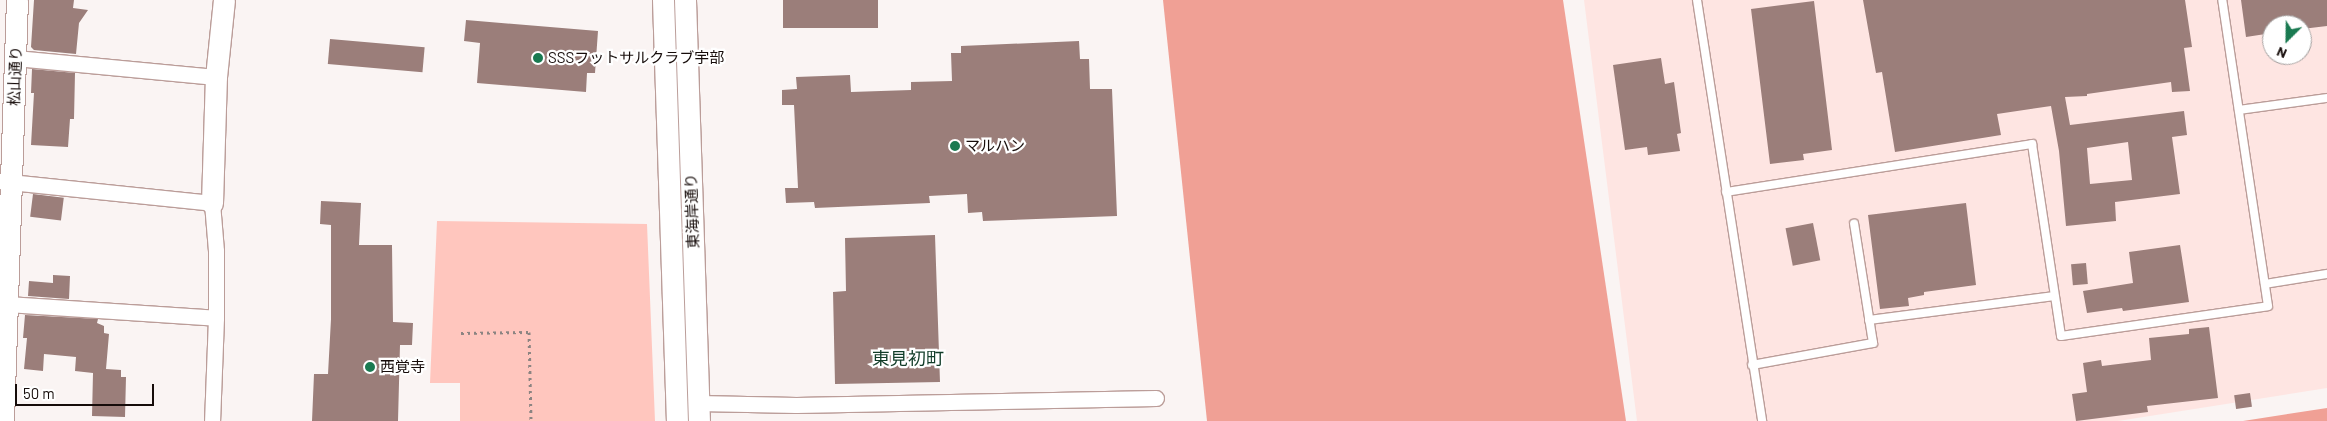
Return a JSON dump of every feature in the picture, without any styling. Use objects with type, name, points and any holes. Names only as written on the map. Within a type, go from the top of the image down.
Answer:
[{"type":"street","name":"松山通り","points":[[2,421],[7,304],[5,182],[15,58],[17,0]]},
{"type":"street","points":[[212,421],[216,318],[216,251],[212,203],[216,77],[224,0]]},
{"type":"street","name":"東海岸通り","points":[[663,0],[676,421]]},
{"type":"street","name":"東海岸通り","points":[[685,0],[698,412]]},
{"type":"street","points":[[15,58],[216,77]]},
{"type":"street","points":[[5,182],[212,203]]},
{"type":"street","points":[[7,304],[216,318]]},
{"type":"street","points":[[698,412],[796,405],[1156,398]]},
{"type":"lane","points":[[1697,0],[1762,421]]},
{"type":"lane","points":[[1726,192],[2032,144],[2061,336],[2268,306],[2222,0]]},
{"type":"lane","points":[[2239,110],[2327,98]]},
{"type":"lane","points":[[1752,365],[1873,343],[1854,223]]},
{"type":"lane","points":[[2265,284],[2327,274]]},
{"type":"lane","points":[[1869,320],[2054,296]]},
{"type":"path","points":[[461,332],[529,332],[531,421]]},
{"type":"shaded area","points":[[1163,0],[1563,0],[1626,421],[1207,421]]},
{"type":"shaded area","points":[[1584,0],[2327,0],[2327,388],[2118,421],[1637,421]]},
{"type":"shaded area","points":[[437,221],[647,224],[655,421],[460,421],[460,383],[430,383]]},
{"type":"shaded area","points":[[2327,408],[2327,421],[2243,421]]},
{"type":"building","points":[[34,0],[74,0],[73,8],[88,10],[79,23],[76,54],[34,50],[31,47]]},
{"type":"building","points":[[783,0],[878,0],[878,28],[783,28]]},
{"type":"building","points":[[1863,0],[2185,0],[2192,47],[2184,48],[2190,91],[2172,92],[2171,82],[2087,94],[2087,96],[2065,97],[2070,125],[2184,111],[2187,135],[2172,137],[2180,194],[2115,202],[2116,221],[2066,226],[2059,151],[2051,106],[1997,114],[2001,135],[1895,152],[1882,72],[1876,73]],"holes":[[[2128,142],[2132,180],[2090,184],[2087,148]]]},
{"type":"building","points":[[2241,0],[2327,0],[2327,26],[2312,28],[2312,15],[2262,15],[2262,35],[2246,37]]},
{"type":"building","points":[[1814,1],[1832,150],[1803,154],[1804,160],[1770,164],[1751,9]]},
{"type":"building","name":"SSSフットサルクラブ宇部","points":[[466,20],[598,31],[595,73],[587,73],[586,92],[477,83],[480,43],[464,41]]},
{"type":"building","points":[[330,39],[425,47],[422,72],[328,64]]},
{"type":"building","name":"マルハン","points":[[1079,41],[1080,59],[1089,59],[1090,89],[1112,89],[1117,216],[983,221],[982,212],[968,213],[967,194],[929,196],[930,203],[815,208],[814,202],[786,203],[785,188],[798,188],[794,105],[782,105],[782,90],[797,89],[796,77],[850,75],[851,92],[911,90],[911,82],[952,81],[951,53],[961,53],[961,46]]},
{"type":"building","points":[[1661,58],[1665,84],[1674,82],[1681,133],[1677,134],[1680,151],[1648,155],[1647,147],[1625,150],[1613,65]]},
{"type":"building","points":[[32,69],[75,73],[74,119],[70,119],[68,147],[31,145],[34,93],[31,93]]},
{"type":"building","points":[[33,194],[64,198],[61,221],[30,217]]},
{"type":"building","points":[[321,201],[361,203],[359,245],[392,245],[393,322],[413,323],[412,345],[400,345],[398,421],[312,421],[314,374],[328,374],[331,319],[331,225],[320,224]]},
{"type":"building","points":[[1966,203],[1976,285],[1924,292],[1924,295],[1908,298],[1909,306],[1880,309],[1868,215]]},
{"type":"building","points":[[1813,223],[1820,260],[1793,266],[1786,228]]},
{"type":"building","points":[[935,235],[940,382],[835,384],[833,292],[846,291],[845,238]]},
{"type":"building","points":[[2180,245],[2189,302],[2123,311],[2122,308],[2087,313],[2083,291],[2133,283],[2129,252]]},
{"type":"building","points":[[2086,263],[2088,284],[2073,285],[2071,264]]},
{"type":"building","points":[[53,275],[70,276],[69,299],[28,296],[29,281],[53,283]]},
{"type":"building","points":[[25,315],[98,319],[97,323],[104,326],[104,333],[109,334],[106,369],[121,370],[121,377],[126,377],[125,417],[92,416],[93,373],[75,371],[76,357],[44,354],[43,371],[24,369],[27,338],[23,338]]},
{"type":"building","points":[[2209,327],[2218,398],[2147,406],[2148,412],[2076,421],[2072,394],[2087,392],[2083,363],[2101,360],[2102,366],[2151,360],[2149,338],[2189,334],[2189,329]]},
{"type":"building","points":[[2250,393],[2252,407],[2236,409],[2234,395]]},
{"type":"place","name":"SSSフットサルクラブ宇部","points":[[538,58]]},
{"type":"place","name":"マルハン","points":[[955,146]]},
{"type":"place","name":"西覚寺","points":[[370,367]]},
{"type":"district","name":"東見初町","points":[[908,358]]}]
